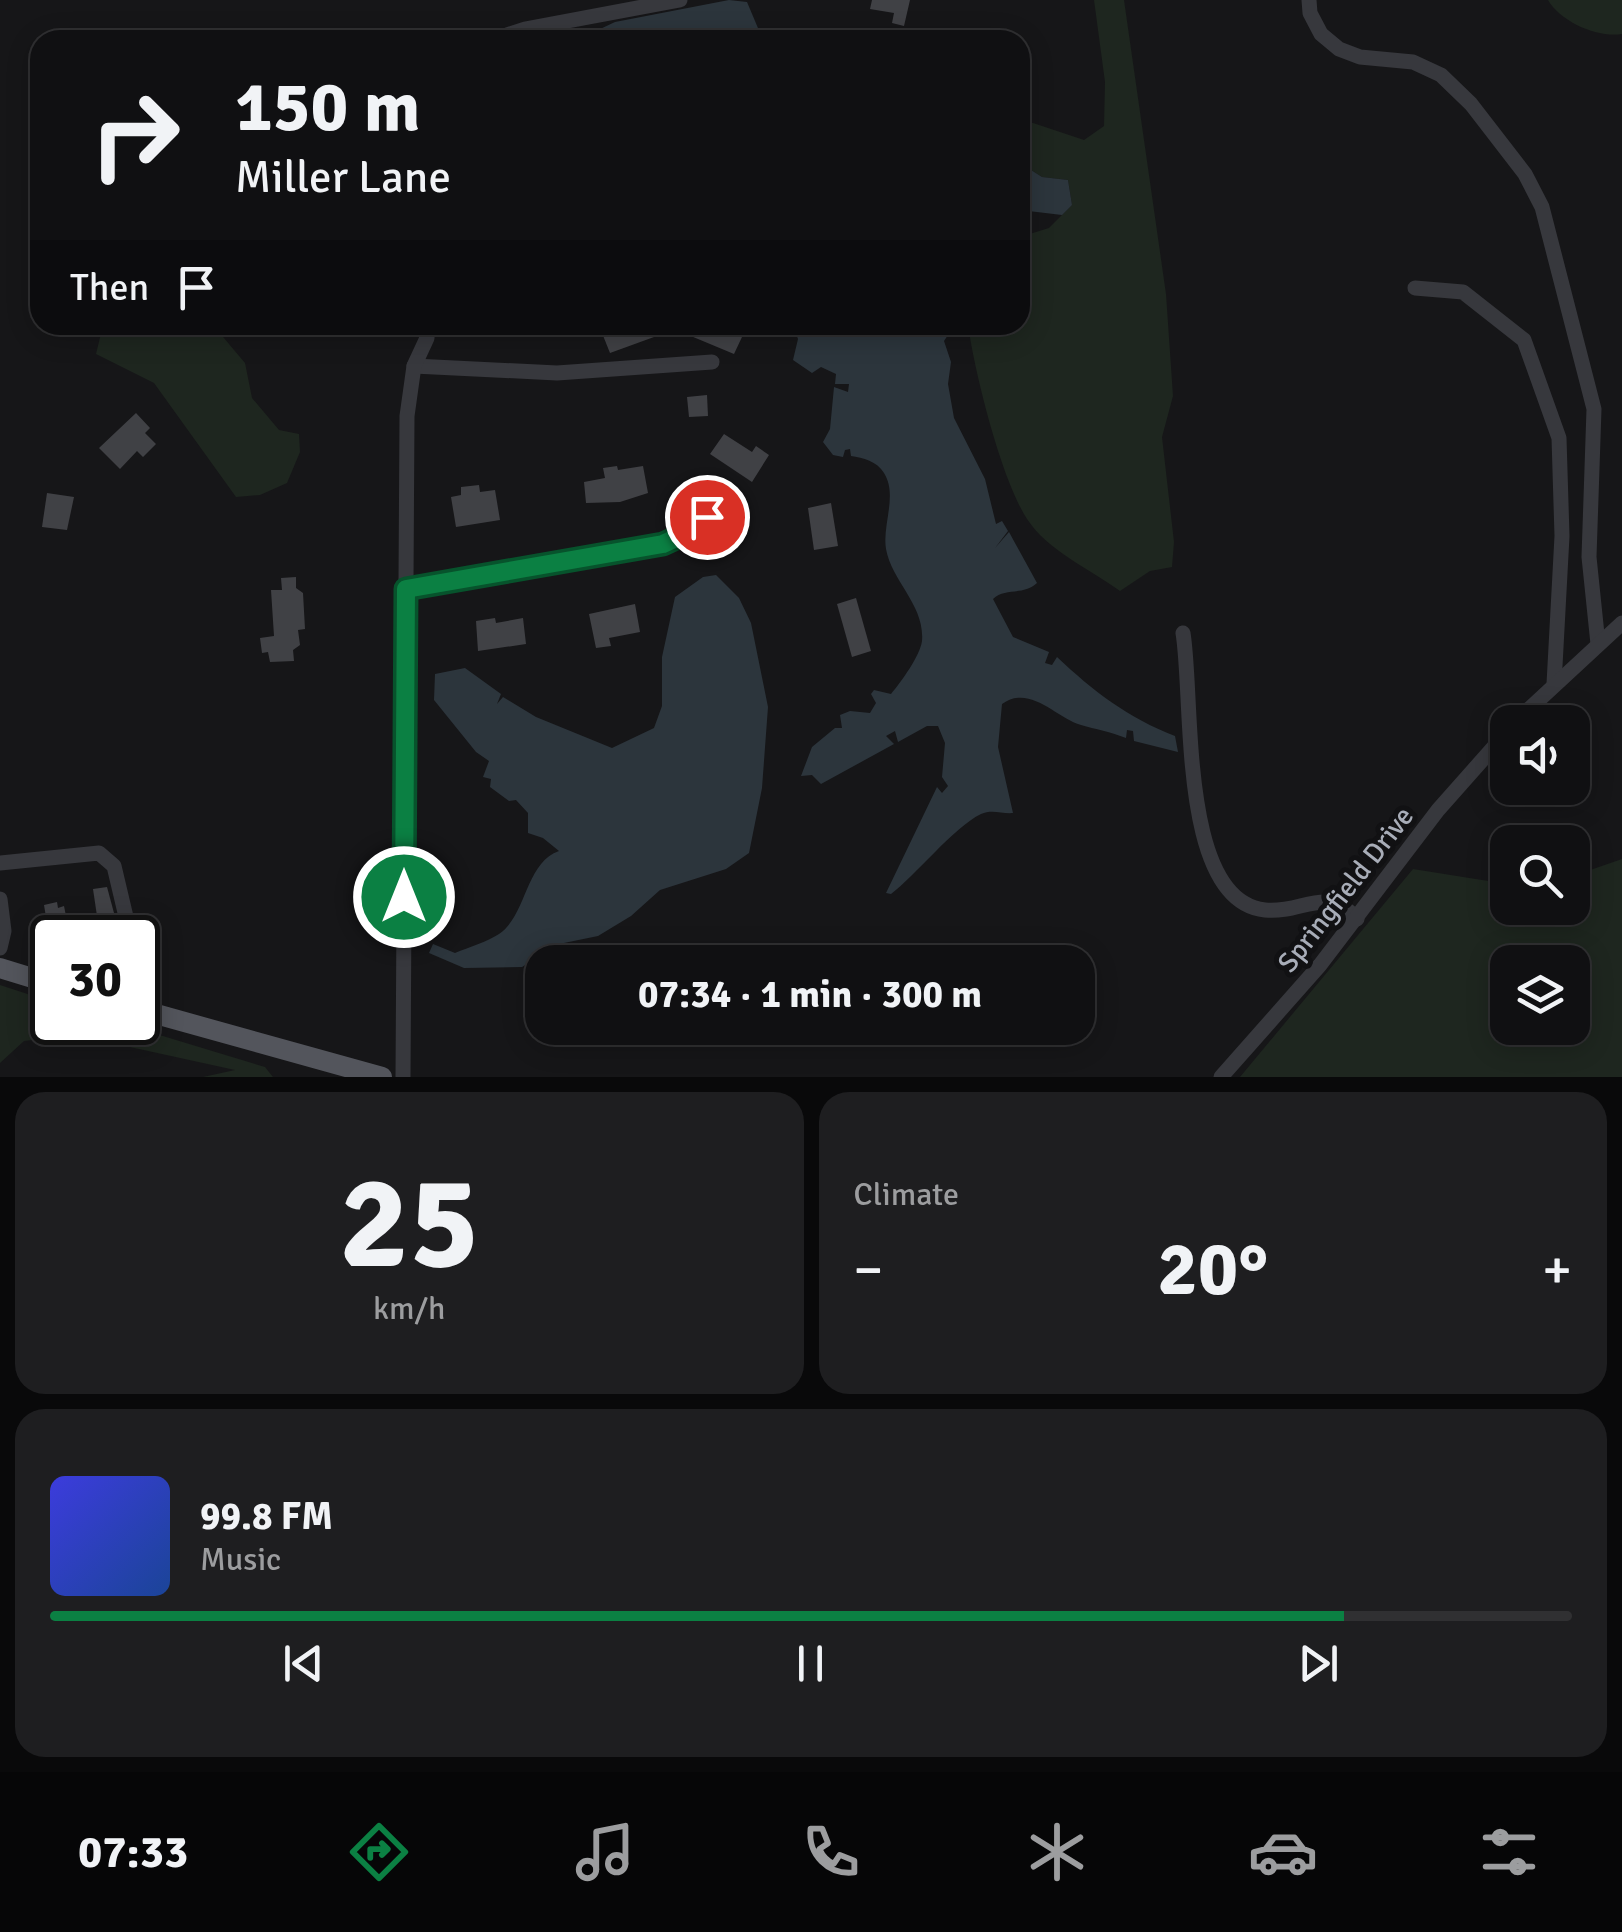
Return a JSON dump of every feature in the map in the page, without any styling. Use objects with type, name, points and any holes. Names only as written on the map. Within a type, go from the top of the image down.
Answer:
[{"type":"main road","points":[[0,968],[30,977]]},
{"type":"main road","points":[[160,1015],[382,1077]]},
{"type":"street","points":[[520,30],[680,0]]},
{"type":"street","points":[[1309,0],[1310,14],[1321,34],[1339,50],[1360,57],[1412,62],[1441,74],[1472,104],[1525,174],[1542,207],[1594,409],[1589,557],[1598,644]]},
{"type":"street","points":[[1415,288],[1463,292],[1524,340],[1558,438],[1562,536],[1554,684]]},
{"type":"street","points":[[403,1077],[407,416],[414,366],[425,335]]},
{"type":"street","points":[[414,366],[556,373],[712,362]]},
{"type":"street","points":[[406,589],[663,544],[689,532],[707,517]]},
{"type":"street","points":[[1532,705],[1622,622]]},
{"type":"street","points":[[1184,633],[1199,812],[1214,872],[1242,904],[1279,910],[1333,902],[1344,904],[1357,920]]},
{"type":"street","name":"Springfield Drive","points":[[1221,1077],[1357,920],[1438,810],[1490,751]]},
{"type":"street","points":[[0,864],[44,855],[98,853],[114,866],[126,915]]},
{"type":"street","points":[[0,899],[4,931],[0,948]]},
{"type":"shaded area","points":[[729,0],[747,2],[759,30],[598,30],[615,22]]},
{"type":"shaded area","points":[[1094,0],[1124,0],[1166,294],[1173,396],[1162,437],[1174,542],[1172,567],[1150,571],[1120,591],[1058,550],[1027,519],[999,453],[970,335],[1030,335],[1030,234],[1049,228],[1072,205],[1068,180],[1042,177],[1030,169],[1030,123],[1084,140],[1104,126],[1105,82]]},
{"type":"shaded area","points":[[1548,0],[1622,0],[1622,34],[1580,27]]},
{"type":"shaded area","points":[[1030,169],[1042,177],[1068,180],[1072,205],[1062,215],[1030,211]]},
{"type":"shaded area","points":[[101,335],[221,335],[245,363],[252,398],[279,430],[299,434],[300,452],[287,483],[260,495],[236,497],[154,383],[96,354]]},
{"type":"shaded area","points":[[797,335],[948,335],[944,341],[951,362],[948,384],[954,418],[985,479],[996,524],[1002,521],[1008,531],[995,548],[1009,532],[1037,583],[993,599],[1013,637],[1049,652],[1045,663],[1052,665],[1057,657],[1112,702],[1175,736],[1178,752],[1134,741],[1133,731],[1127,730],[1126,738],[1071,721],[1032,700],[1012,699],[1002,704],[998,747],[1013,813],[985,813],[970,820],[891,894],[886,893],[937,787],[942,793],[948,786],[942,777],[945,743],[938,726],[927,726],[898,742],[895,731],[886,736],[894,744],[821,784],[812,775],[801,776],[812,747],[835,728],[842,728],[840,715],[850,711],[870,713],[876,703],[871,694],[874,690],[891,694],[921,647],[922,628],[886,549],[890,491],[884,473],[874,463],[851,456],[850,449],[845,450],[843,457],[833,455],[823,442],[830,429],[834,387],[848,392],[849,384],[835,384],[836,374],[821,367],[812,373],[793,360]]},
{"type":"shaded area","points":[[716,575],[739,598],[751,623],[768,707],[762,788],[749,853],[726,869],[660,890],[631,916],[598,936],[557,945],[525,945],[522,967],[464,968],[429,953],[433,944],[455,953],[499,934],[515,915],[539,866],[559,851],[543,838],[528,833],[528,813],[516,800],[509,801],[490,787],[491,779],[483,777],[489,761],[476,752],[434,700],[435,674],[465,668],[501,694],[497,704],[503,697],[536,717],[612,748],[654,728],[662,706],[662,657],[675,597],[703,577]]},
{"type":"shaded area","points":[[1622,859],[1622,1077],[1240,1077],[1413,869],[1490,881],[1490,925],[1590,925],[1590,870]]},
{"type":"shaded area","points":[[0,985],[30,995],[30,1040],[24,1041],[0,1063]]},
{"type":"shaded area","points":[[160,1035],[265,1067],[273,1077],[203,1077],[235,1070],[121,1045],[160,1045]]},
{"type":"building","points":[[872,0],[910,0],[904,26],[892,23],[894,13],[870,9]]},
{"type":"building","points":[[603,335],[654,337],[610,353]]},
{"type":"building","points":[[688,335],[738,335],[742,337],[734,354]]},
{"type":"building","points":[[707,395],[708,416],[689,417],[687,397]]},
{"type":"building","points":[[136,413],[150,428],[145,433],[156,444],[143,457],[137,451],[120,469],[99,448]]},
{"type":"building","points":[[724,434],[752,452],[756,446],[769,455],[752,482],[710,454]]},
{"type":"building","points":[[617,466],[618,470],[643,466],[648,493],[620,502],[586,503],[584,482],[605,478],[603,468]]},
{"type":"building","points":[[479,485],[480,492],[495,490],[500,520],[456,527],[451,497],[461,495],[461,487]]},
{"type":"building","points":[[47,493],[74,497],[67,530],[42,527]]},
{"type":"building","points":[[831,503],[838,546],[814,550],[808,508]]},
{"type":"building","points":[[296,577],[296,588],[303,593],[305,629],[298,630],[300,645],[293,650],[294,661],[270,662],[268,652],[262,653],[260,638],[274,636],[271,590],[282,590],[281,578]]},
{"type":"building","points":[[856,598],[871,651],[852,657],[837,604]]},
{"type":"building","points":[[635,604],[640,632],[609,638],[611,646],[596,648],[589,614]]},
{"type":"building","points":[[495,618],[496,623],[523,618],[526,644],[478,651],[476,621]]},
{"type":"building","points":[[107,887],[114,913],[97,915],[93,889]]},
{"type":"building","points":[[57,902],[58,908],[64,906],[66,915],[46,915],[44,905]]},
{"type":"route","points":[[404,897],[406,589],[663,544],[689,532],[707,517]]}]
